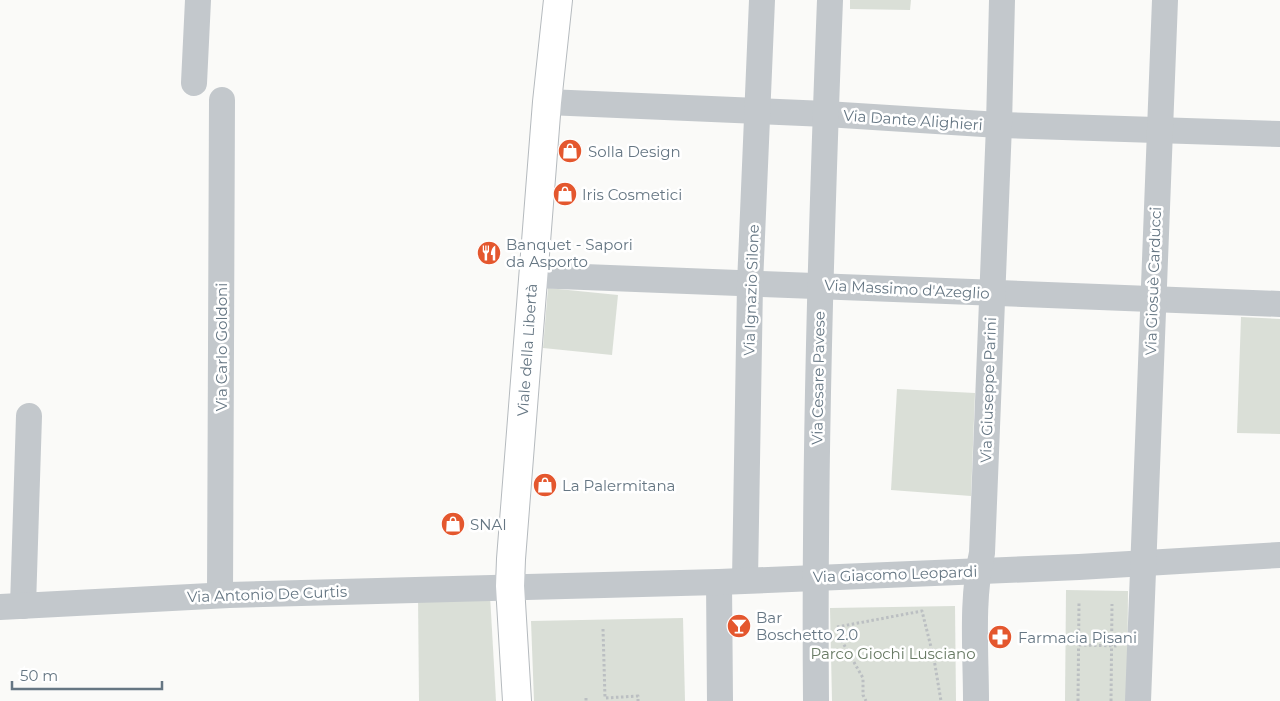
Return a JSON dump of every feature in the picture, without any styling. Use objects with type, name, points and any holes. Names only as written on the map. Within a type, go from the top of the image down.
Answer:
[{"type":"main road","name":"Viale della Libertà","points":[[517,701],[510,586],[547,102],[558,0]]},
{"type":"street","points":[[194,83],[198,0]]},
{"type":"street","name":"Via Ignazio Silone","points":[[720,701],[732,581],[750,284],[759,113],[762,0]]},
{"type":"street","name":"Via Cesare Pavese","points":[[816,701],[814,577],[820,285],[830,0]]},
{"type":"street","name":"Via Giuseppe Parini","points":[[976,701],[978,570],[982,553],[999,125],[1002,0]]},
{"type":"street","name":"Via Giosuè Carducci","points":[[1138,701],[1165,0]]},
{"type":"street","name":"Via Carlo Goldoni","points":[[220,595],[222,100]]},
{"type":"street","name":"Via Dante Alighieri","points":[[547,102],[759,113],[826,114],[999,125],[1280,134]]},
{"type":"street","name":"Via Massimo d'Azeglio","points":[[533,275],[1280,304]]},
{"type":"street","name":"Via Antonio De Curtis","points":[[30,416],[12,606],[220,595],[510,586]]},
{"type":"street","name":"Via Giacomo Leopardi","points":[[510,586],[732,581],[1079,567],[1280,555]]},
{"type":"path","points":[[1078,701],[1079,602]]},
{"type":"path","points":[[1111,701],[1112,604]]},
{"type":"path","points":[[866,701],[863,694],[863,678],[835,628],[922,611],[942,701]]},
{"type":"path","points":[[603,629],[605,698],[638,696],[638,701]]},
{"type":"path","points":[[1078,645],[1140,647]]},
{"type":"green space","points":[[850,0],[911,0],[910,10],[850,9]]},
{"type":"green space","points":[[548,288],[618,295],[612,355],[543,348]]},
{"type":"green space","points":[[1241,317],[1280,319],[1280,434],[1237,433]]},
{"type":"green space","points":[[897,389],[975,393],[971,496],[891,490]]},
{"type":"green space","points":[[1066,590],[1128,591],[1127,701],[1065,701]]},
{"type":"green space","points":[[418,595],[490,595],[496,701],[419,701]]},
{"type":"green space","name":"Parco Giochi Lusciano","points":[[955,606],[956,701],[832,701],[830,608]]},
{"type":"green space","points":[[683,618],[685,701],[534,701],[531,621]]},
{"type":"place","name":"Solla Design","points":[[570,151]]},
{"type":"place","name":"Iris Cosmetici","points":[[565,194]]},
{"type":"place","name":"Banquet - Sapori da Asporto","points":[[489,253]]},
{"type":"place","name":"La Palermitana","points":[[545,485]]},
{"type":"place","name":"SNAI","points":[[453,524]]},
{"type":"place","name":"Bar Boschetto 2.0","points":[[739,626]]},
{"type":"place","name":"Farmacia Pisani","points":[[1000,637]]}]
